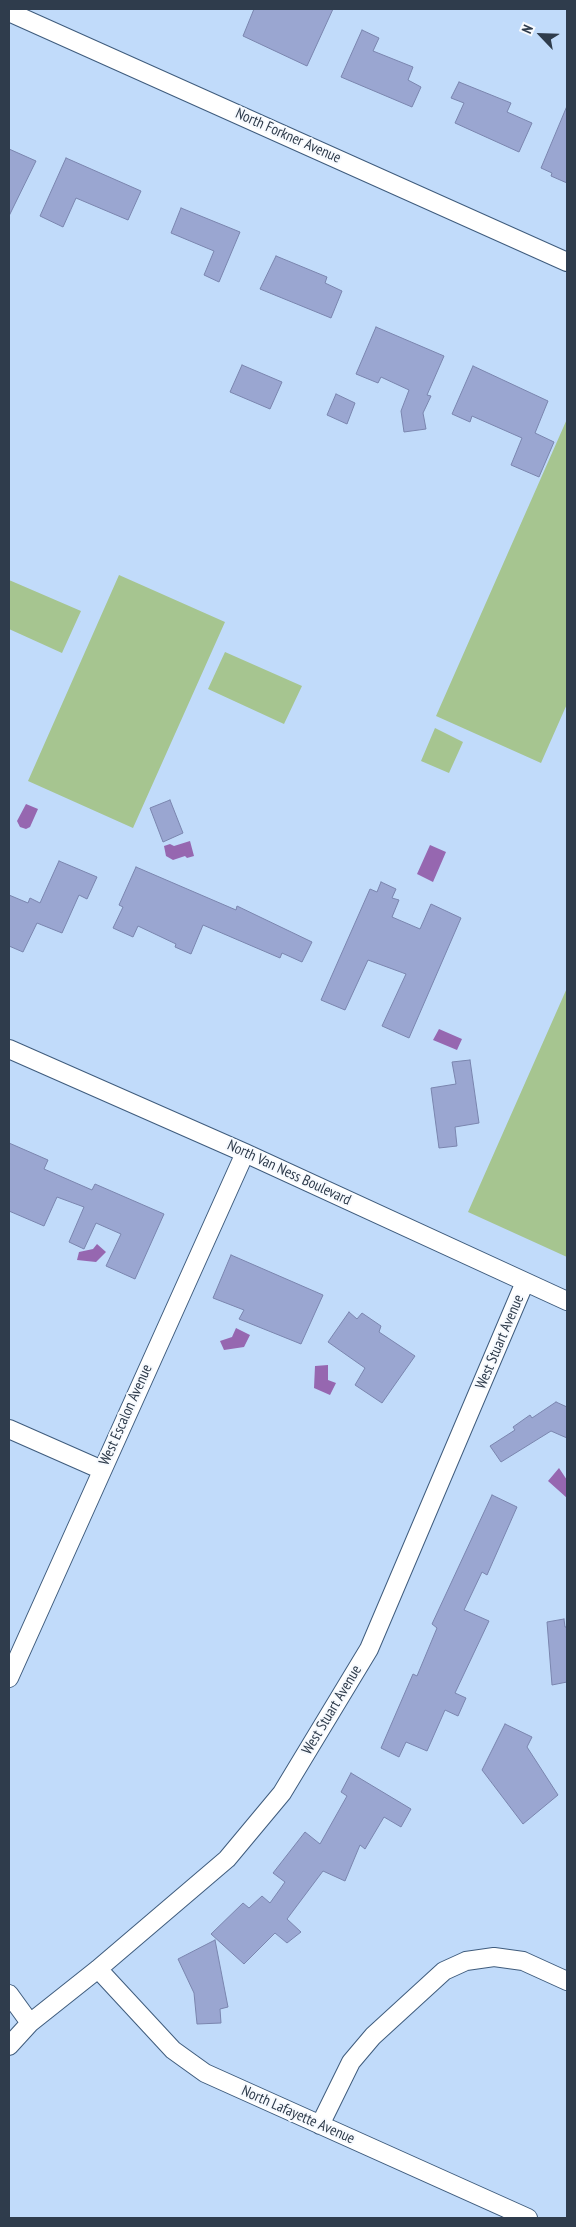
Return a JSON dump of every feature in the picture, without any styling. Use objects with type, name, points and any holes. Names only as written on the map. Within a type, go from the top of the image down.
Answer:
[{"type":"street","name":"North Forkner Avenue","points":[[9,12],[567,262]]},
{"type":"street","name":"North Van Ness Boulevard","points":[[9,1050],[245,1152],[567,1301]]},
{"type":"street","name":"West Escalon Avenue","points":[[9,1678],[245,1152]]},
{"type":"street","name":"West Stuart Avenue","points":[[9,2046],[30,2024],[227,1859],[282,1793],[368,1649],[526,1282]]},
{"type":"street","points":[[9,1429],[102,1470]]},
{"type":"street","points":[[320,2125],[351,2062],[373,2036],[444,1971],[466,1961],[494,1957],[523,1961],[567,1981]]},
{"type":"street","name":"North Lafayette Avenue","points":[[98,1969],[173,2050],[205,2073],[528,2218]]},
{"type":"street","points":[[9,1994],[30,2024]]},
{"type":"green space","points":[[567,419],[567,704],[541,763],[436,716]]},
{"type":"green space","points":[[119,575],[225,622],[133,828],[28,781]]},
{"type":"green space","points":[[9,580],[81,611],[62,653],[9,629]]},
{"type":"green space","points":[[225,652],[302,686],[284,724],[208,689]]},
{"type":"green space","points":[[435,728],[463,742],[449,773],[421,761]]},
{"type":"green space","points":[[567,988],[567,1257],[468,1212]]},
{"type":"shaded area","points":[[26,804],[38,809],[30,827],[26,829],[20,827],[17,821]]},
{"type":"shaded area","points":[[190,841],[194,856],[187,858],[185,856],[173,860],[166,856],[164,846],[170,844],[174,846]]},
{"type":"shaded area","points":[[430,845],[446,852],[433,882],[417,874]]},
{"type":"shaded area","points":[[439,1029],[462,1039],[457,1050],[433,1040]]},
{"type":"shaded area","points":[[97,1244],[106,1252],[96,1262],[77,1260],[79,1252],[93,1249]]},
{"type":"shaded area","points":[[236,1328],[250,1335],[244,1347],[224,1350],[220,1341],[232,1337]]},
{"type":"shaded area","points":[[328,1365],[328,1380],[336,1383],[330,1395],[314,1388],[315,1366]]},
{"type":"shaded area","points":[[559,1468],[567,1480],[567,1498],[548,1481]]},
{"type":"building","points":[[254,9],[333,9],[307,66],[243,36]]},
{"type":"building","points":[[362,30],[379,38],[373,51],[413,67],[408,80],[421,87],[412,107],[341,77]]},
{"type":"building","points":[[459,82],[511,103],[507,112],[532,123],[519,152],[455,123],[464,103],[451,98]]},
{"type":"building","points":[[567,106],[567,183],[551,176],[552,173],[541,168]]},
{"type":"building","points":[[9,149],[36,161],[9,216]]},
{"type":"building","points":[[66,158],[141,191],[128,220],[76,198],[63,227],[40,216]]},
{"type":"building","points":[[181,208],[240,232],[219,282],[204,275],[214,251],[171,233]]},
{"type":"building","points":[[276,256],[327,277],[325,283],[342,291],[331,318],[260,289]]},
{"type":"building","points":[[376,327],[444,356],[427,395],[431,396],[423,413],[426,429],[404,432],[401,411],[409,390],[381,377],[378,383],[356,374]]},
{"type":"building","points":[[242,365],[282,382],[270,409],[230,392]]},
{"type":"building","points":[[473,366],[548,401],[535,433],[554,442],[539,477],[511,465],[522,438],[472,416],[470,422],[452,414]]},
{"type":"building","points":[[336,394],[355,403],[347,424],[327,415]]},
{"type":"building","points":[[170,800],[183,833],[163,842],[150,808]]},
{"type":"building","points":[[59,861],[97,877],[87,899],[79,895],[62,933],[37,923],[23,952],[9,946],[9,895],[28,903],[30,898],[40,903]]},
{"type":"building","points":[[136,867],[236,910],[237,906],[312,942],[302,962],[282,953],[280,958],[203,925],[191,954],[175,947],[176,944],[138,926],[133,937],[113,928],[123,907],[119,905]]},
{"type":"building","points":[[381,882],[396,889],[392,898],[399,900],[392,917],[420,929],[431,904],[461,918],[409,1038],[382,1026],[406,974],[368,960],[345,1010],[321,1000],[370,889],[377,892]]},
{"type":"building","points":[[470,1060],[479,1123],[455,1127],[457,1146],[439,1148],[431,1088],[456,1084],[452,1062]]},
{"type":"building","points":[[9,1143],[48,1160],[44,1169],[92,1190],[95,1184],[164,1214],[135,1279],[106,1266],[121,1234],[96,1223],[84,1249],[69,1242],[84,1207],[57,1197],[44,1226],[9,1211]]},
{"type":"building","points":[[231,1255],[323,1295],[301,1344],[239,1319],[244,1310],[213,1298]]},
{"type":"building","points":[[349,1312],[357,1319],[362,1313],[381,1326],[379,1332],[415,1356],[382,1403],[355,1385],[365,1368],[328,1342]]},
{"type":"building","points":[[556,1402],[567,1407],[567,1438],[551,1431],[501,1462],[490,1446],[515,1430],[513,1427],[530,1415],[532,1418]]},
{"type":"building","points":[[492,1495],[517,1507],[487,1575],[482,1572],[464,1610],[489,1621],[455,1693],[466,1698],[458,1716],[445,1710],[427,1751],[406,1742],[399,1757],[381,1748],[413,1674],[417,1676],[437,1628],[432,1624]]},
{"type":"building","points":[[564,1619],[565,1627],[567,1627],[567,1682],[552,1685],[547,1622]]},
{"type":"building","points":[[505,1724],[532,1737],[527,1747],[558,1795],[523,1824],[482,1770]]},
{"type":"building","points":[[351,1773],[411,1809],[401,1827],[384,1817],[365,1849],[360,1845],[345,1881],[323,1871],[287,1919],[301,1932],[287,1943],[275,1933],[244,1964],[211,1934],[243,1903],[249,1908],[262,1896],[270,1903],[285,1882],[273,1873],[305,1832],[320,1844],[347,1796],[341,1792]]},
{"type":"building","points":[[215,1940],[228,2007],[220,2009],[221,2023],[197,2024],[194,1993],[178,1959]]}]
